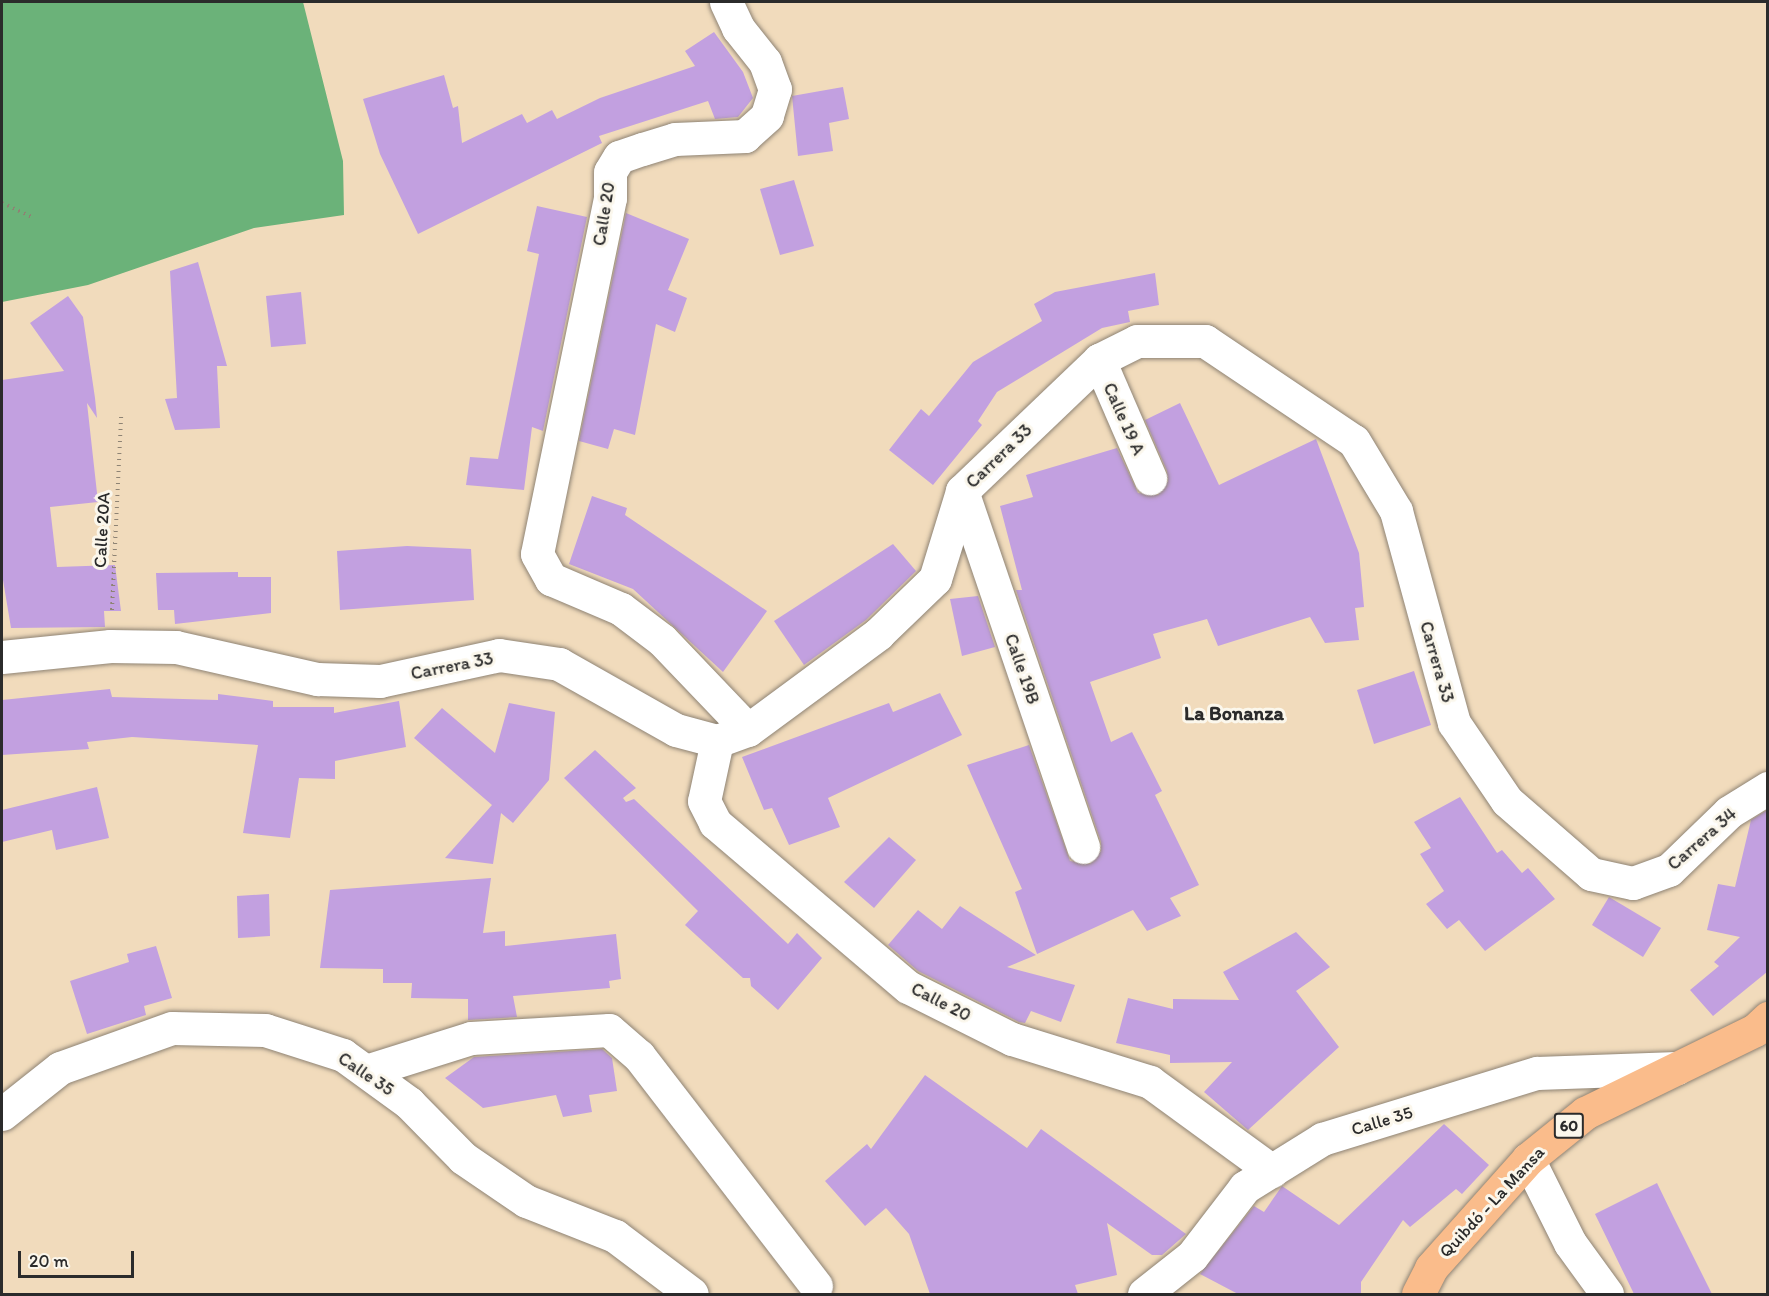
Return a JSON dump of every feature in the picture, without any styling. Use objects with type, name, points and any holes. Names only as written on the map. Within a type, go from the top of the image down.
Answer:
[{"type":"main road","name":"Quibdó - La Mansa","points":[[1418,1294],[1431,1268],[1528,1159],[1585,1113],[1755,1030],[1767,1018]]},
{"type":"street","name":"Calle 20","points":[[726,2],[768,71],[774,89],[767,117],[745,136],[675,139],[619,157],[610,172],[610,198],[537,554],[551,579],[621,609],[662,640],[748,730]]},
{"type":"street","name":"Carrera 33","points":[[2,657],[110,646],[176,647],[317,679],[380,681],[499,655],[559,664],[676,730],[717,741],[748,730],[878,634],[935,579],[962,491],[1099,360],[1137,341],[1204,341],[1354,441],[1396,511],[1454,723],[1507,801],[1591,874],[1633,884]]},
{"type":"street","name":"Calle 19 A","points":[[1099,360],[1150,478]]},
{"type":"street","name":"Calle 19B","points":[[962,491],[1083,847]]},
{"type":"street","name":"Calle 20","points":[[717,741],[704,801],[716,823],[908,987],[1012,1039],[1150,1082],[1272,1171]]},
{"type":"street","name":"Carrera 34","points":[[1633,884],[1670,870],[1729,812],[1767,788]]},
{"type":"street","name":"Calle 35","points":[[2,1114],[60,1068],[172,1029],[266,1030],[343,1055],[409,1103],[463,1158],[526,1201],[615,1236],[692,1294]]},
{"type":"street","points":[[366,1071],[471,1038],[609,1030],[639,1056],[816,1286]]},
{"type":"street","name":"Calle 35","points":[[1144,1294],[1192,1256],[1245,1187],[1322,1139],[1537,1072],[1677,1068]]},
{"type":"street","points":[[1528,1159],[1570,1243],[1607,1294]]},
{"type":"path","points":[[2,203],[34,218]]},
{"type":"path","name":"Calle 20A","points":[[110,646],[121,416]]},
{"type":"green space","points":[[2,2],[303,2],[343,161],[344,215],[254,228],[88,285],[2,302]]},
{"type":"building","points":[[714,32],[743,72],[753,98],[738,117],[715,119],[708,101],[599,136],[602,143],[418,234],[380,154],[363,99],[444,75],[453,108],[458,106],[462,143],[522,114],[527,123],[552,110],[557,119],[600,98],[695,66],[685,51]]},
{"type":"building","points":[[843,87],[849,119],[829,123],[833,151],[798,156],[792,96]]},
{"type":"building","points":[[794,180],[814,246],[780,255],[760,189]]},
{"type":"building","points":[[537,206],[587,217],[543,431],[532,427],[524,490],[466,485],[470,457],[498,459],[539,254],[527,251]]},
{"type":"building","points":[[626,213],[689,239],[668,290],[687,298],[675,332],[656,324],[635,435],[614,429],[608,449],[579,441]]},
{"type":"building","points":[[198,262],[227,366],[217,366],[220,428],[175,430],[165,399],[177,398],[170,271]]},
{"type":"building","points":[[1155,273],[1159,305],[1128,311],[1130,322],[1102,328],[997,392],[978,421],[982,425],[933,485],[889,450],[921,409],[929,416],[973,362],[1042,321],[1034,304],[1055,292]]},
{"type":"building","points":[[301,292],[306,344],[271,347],[266,296]]},
{"type":"building","points":[[68,296],[83,317],[95,398],[97,418],[87,403],[98,502],[50,507],[57,567],[115,565],[121,611],[104,611],[105,627],[11,628],[2,574],[2,380],[64,371],[30,323]]},
{"type":"building","points":[[1180,403],[1219,485],[1316,439],[1359,553],[1364,607],[1355,608],[1359,640],[1325,643],[1310,617],[1218,646],[1207,619],[1153,634],[1161,658],[1090,682],[1111,742],[1132,732],[1162,791],[1155,795],[1199,885],[1170,898],[1181,916],[1147,931],[1133,910],[1037,954],[1015,892],[1022,889],[967,765],[1029,745],[1070,861],[1090,864],[1101,851],[1101,842],[1016,590],[1022,590],[1000,506],[1033,497],[1026,475],[1117,448],[1138,493],[1158,495],[1168,481],[1167,471],[1145,420]]},
{"type":"building","points":[[592,496],[627,508],[625,515],[767,611],[723,672],[633,589],[569,564]]},
{"type":"building","points":[[893,544],[916,571],[866,620],[804,665],[774,621]]},
{"type":"building","points":[[407,546],[471,549],[474,600],[340,610],[337,551]]},
{"type":"building","points":[[238,572],[238,577],[271,577],[271,613],[175,624],[174,610],[158,610],[156,573]]},
{"type":"building","points":[[978,596],[995,647],[962,656],[950,599]]},
{"type":"building","points":[[1414,671],[1431,725],[1374,744],[1357,690]]},
{"type":"building","points":[[110,689],[112,697],[218,700],[218,694],[273,701],[273,707],[334,707],[334,713],[399,701],[406,747],[335,761],[335,779],[299,778],[290,838],[243,833],[258,745],[132,737],[87,742],[89,749],[2,755],[2,700]]},
{"type":"building","points":[[940,693],[962,735],[828,798],[840,827],[789,845],[772,808],[764,810],[742,757],[889,703],[893,712]]},
{"type":"building","points":[[509,703],[555,712],[549,780],[513,823],[501,813],[493,864],[445,858],[492,805],[414,738],[442,708],[495,753]]},
{"type":"building","points":[[595,750],[636,788],[623,798],[626,802],[634,799],[788,944],[797,933],[822,958],[778,1010],[751,986],[750,978],[743,978],[685,925],[698,911],[564,778]]},
{"type":"building","points":[[97,787],[109,838],[56,850],[52,830],[2,842],[2,810]]},
{"type":"building","points":[[1460,797],[1497,853],[1502,850],[1522,873],[1528,868],[1555,899],[1485,951],[1459,920],[1447,929],[1426,904],[1444,891],[1420,854],[1431,848],[1414,822]]},
{"type":"building","points":[[1767,810],[1767,972],[1713,1016],[1690,990],[1719,966],[1714,962],[1740,937],[1707,930],[1718,884],[1735,887],[1751,820]]},
{"type":"building","points":[[889,837],[916,860],[874,908],[844,882]]},
{"type":"building","points":[[491,878],[483,933],[505,931],[505,946],[616,934],[621,979],[609,981],[610,988],[513,996],[517,1017],[468,1020],[468,999],[411,998],[412,983],[383,983],[383,969],[320,968],[330,890]]},
{"type":"building","points":[[269,894],[270,936],[238,938],[237,896]]},
{"type":"building","points":[[1609,897],[1661,928],[1643,957],[1592,925]]},
{"type":"building","points":[[960,906],[1036,955],[1007,967],[1075,985],[1061,1022],[1031,1011],[1025,1023],[1019,1022],[918,971],[888,945],[918,910],[942,929]]},
{"type":"building","points":[[1296,932],[1330,967],[1296,991],[1339,1047],[1248,1130],[1204,1092],[1232,1062],[1170,1063],[1170,1055],[1116,1043],[1128,998],[1173,1009],[1173,999],[1239,1000],[1223,972]]},
{"type":"building","points":[[156,946],[172,998],[144,1006],[146,1015],[87,1034],[70,981],[129,962],[127,954]]},
{"type":"building","points":[[602,1049],[612,1058],[617,1091],[589,1095],[592,1112],[563,1117],[556,1095],[483,1108],[445,1078],[474,1057]]},
{"type":"building","points":[[925,1075],[1027,1148],[1041,1129],[1186,1234],[1162,1255],[1152,1255],[1107,1223],[1117,1275],[1075,1285],[1078,1294],[930,1294],[909,1234],[886,1208],[865,1226],[825,1181],[867,1144],[871,1149]]},
{"type":"building","points":[[1444,1124],[1489,1165],[1462,1194],[1456,1189],[1410,1227],[1403,1220],[1361,1282],[1361,1294],[1238,1294],[1200,1274],[1254,1206],[1264,1212],[1282,1186],[1339,1225]]},
{"type":"building","points":[[1657,1183],[1712,1294],[1634,1294],[1595,1214]]},
{"type":"district","name":"La Bonanza","points":[[1234,713]]}]
